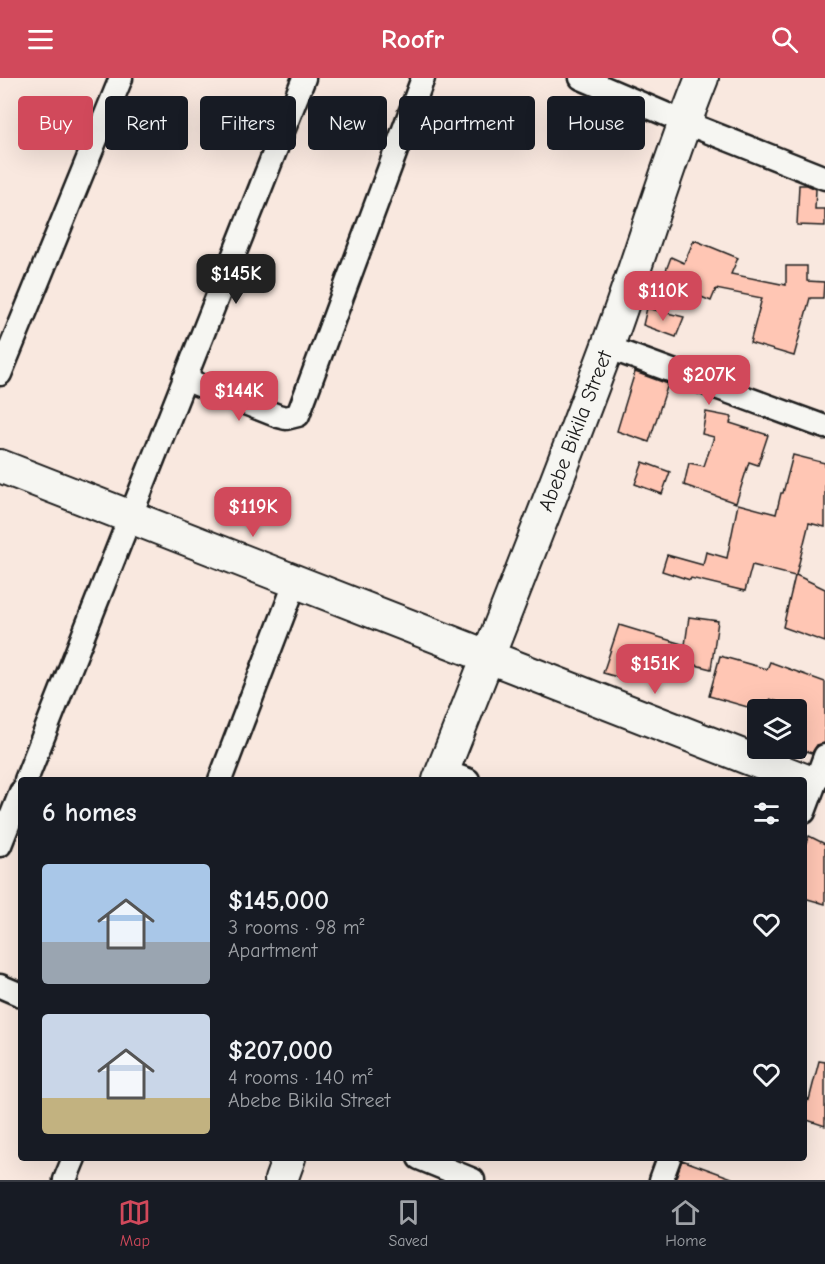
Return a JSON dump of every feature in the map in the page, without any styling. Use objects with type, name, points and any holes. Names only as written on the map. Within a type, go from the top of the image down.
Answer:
[{"type":"street","points":[[0,374],[121,78]]},
{"type":"street","points":[[27,777],[304,78]]},
{"type":"street","points":[[184,379],[278,416],[286,418],[298,415],[423,78]]},
{"type":"street","points":[[581,78],[825,178]]},
{"type":"street","name":"Abebe Bikila Street","points":[[450,777],[488,656],[607,347],[684,122],[702,78]]},
{"type":"street","points":[[607,347],[825,426]]},
{"type":"street","points":[[0,466],[488,656],[781,777]]},
{"type":"street","points":[[221,777],[296,581]]},
{"type":"street","points":[[810,789],[825,756]]},
{"type":"street","points":[[0,845],[18,800]]},
{"type":"street","points":[[0,986],[18,994]]},
{"type":"street","points":[[65,1180],[73,1161]]},
{"type":"street","points":[[281,1180],[288,1161]]},
{"type":"street","points":[[426,1161],[472,1180]]},
{"type":"street","points":[[661,1180],[668,1161]]},
{"type":"building","points":[[799,185],[807,185],[816,189],[815,209],[825,209],[825,226],[797,225]]},
{"type":"building","points":[[694,240],[738,258],[731,274],[786,285],[786,266],[807,266],[807,281],[824,282],[823,298],[810,298],[794,356],[750,343],[762,298],[716,289],[711,301],[662,281],[671,257],[684,263]]},
{"type":"building","points":[[647,308],[684,317],[676,337],[643,325]]},
{"type":"building","points":[[635,372],[668,384],[649,442],[617,431]]},
{"type":"building","points":[[706,412],[732,417],[730,423],[768,435],[758,465],[749,462],[736,503],[684,485],[689,463],[704,466],[714,437],[702,434]]},
{"type":"building","points":[[793,455],[825,463],[825,527],[809,523],[796,575],[825,589],[825,642],[783,627],[795,576],[752,565],[745,591],[691,578],[690,580],[662,571],[667,555],[703,565],[706,552],[727,558],[738,504],[776,514]]},
{"type":"building","points":[[643,462],[670,472],[662,494],[635,484]]},
{"type":"building","points":[[689,617],[718,621],[711,669],[645,652],[643,656],[629,651],[621,678],[603,673],[619,625],[685,645]]},
{"type":"building","points":[[720,656],[767,669],[770,662],[825,682],[825,743],[817,745],[812,753],[807,751],[807,699],[747,699],[747,707],[709,696]]},
{"type":"building","points":[[809,836],[825,844],[825,904],[807,899],[807,840]]},
{"type":"building","points":[[819,1061],[825,1062],[825,1126],[807,1120],[809,1100]]},
{"type":"building","points":[[682,1161],[732,1178],[732,1180],[675,1180]]}]
